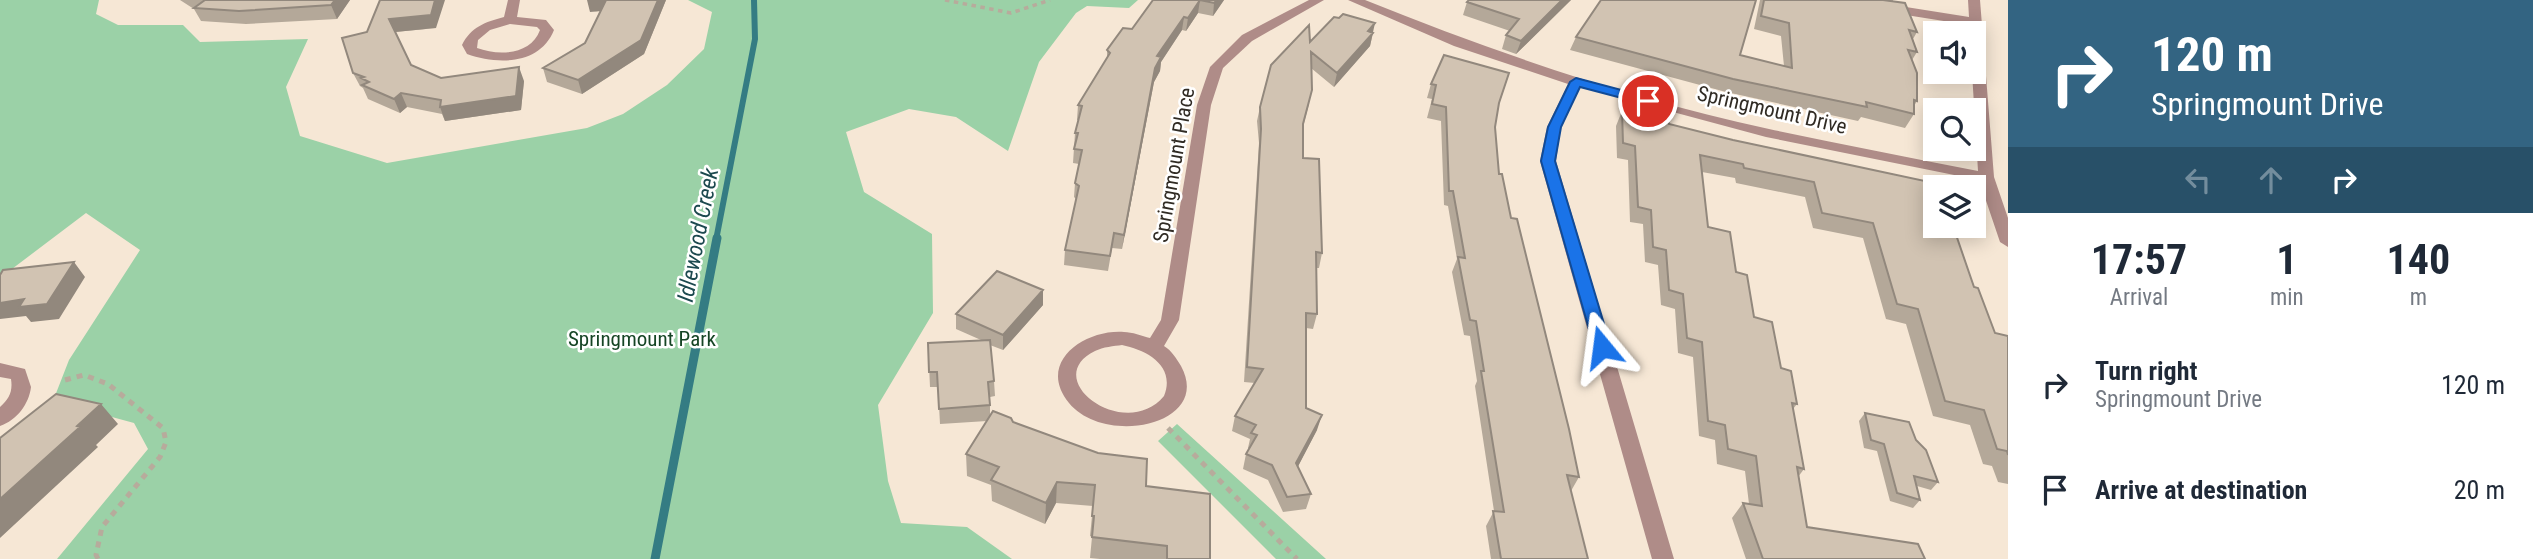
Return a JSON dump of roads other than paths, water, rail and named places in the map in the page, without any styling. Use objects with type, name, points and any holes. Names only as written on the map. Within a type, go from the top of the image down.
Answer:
[{"type":"street","points":[[510,20],[514,0]]},
{"type":"street","name":"Springmount Place","points":[[1154,347],[1170,320],[1204,105],[1217,67],[1247,38],[1318,0]]},
{"type":"street","name":"Springmount Drive","points":[[1354,0],[1459,43],[1576,82],[1766,134],[1976,175]]},
{"type":"street","points":[[1974,0],[1976,21]]},
{"type":"street","points":[[1876,6],[1970,21]]},
{"type":"street","points":[[510,20],[532,20],[541,23],[547,30],[546,37],[537,46],[510,56],[488,56],[472,51],[469,44],[476,33],[485,27],[510,20]]},
{"type":"street","points":[[1576,82],[1555,127],[1548,161],[1663,559]]},
{"type":"street","points":[[1980,84],[1986,175]]},
{"type":"street","points":[[1986,177],[2008,242]]},
{"type":"street","points":[[1122,338],[1154,347],[1172,364],[1178,379],[1177,393],[1169,406],[1156,414],[1123,421],[1102,418],[1082,407],[1070,394],[1065,379],[1068,362],[1092,342],[1122,338]]},
{"type":"street","points":[[0,370],[18,374],[23,383],[21,395],[0,418]]},
{"type":"waterway","name":"Idlewood Creek","points":[[716,240],[755,39],[754,0]]},
{"type":"waterway","name":"Idlewood Creek","points":[[655,559],[717,238]]},
{"type":"park label","name":"Springmount Park","points":[[642,339]]}]
